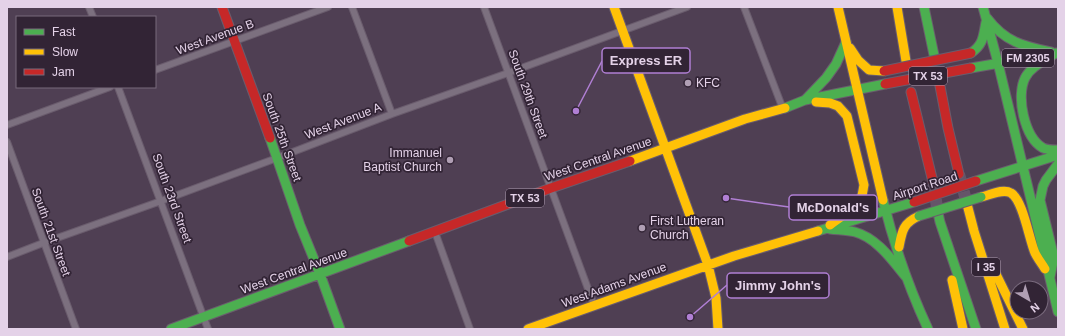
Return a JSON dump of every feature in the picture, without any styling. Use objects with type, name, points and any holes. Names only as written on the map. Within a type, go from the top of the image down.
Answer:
[{"type":"main road","name":"South 25th Street","points":[[222,7],[300,225],[340,329]]},
{"type":"main road","points":[[614,7],[708,265],[716,298],[718,329]]},
{"type":"main road","points":[[838,7],[886,211],[906,277],[928,329]]},
{"type":"main road","points":[[897,7],[906,61]]},
{"type":"main road","points":[[924,7],[934,55]]},
{"type":"main road","points":[[983,7],[987,18],[1058,312]]},
{"type":"main road","points":[[846,42],[858,60],[869,70],[884,71],[971,53],[982,44],[987,18]]},
{"type":"main road","points":[[987,18],[998,31],[1011,40],[1029,47],[1057,53]]},
{"type":"main road","points":[[805,100],[826,78],[836,64],[846,42]]},
{"type":"main road","points":[[1057,53],[1031,70],[1025,76],[1021,87],[1021,108],[1027,126],[1035,140],[1044,149],[1058,150]]},
{"type":"main road","name":"FM 2305","points":[[998,63],[1057,53]]},
{"type":"main road","name":"West Central Avenue","points":[[171,329],[551,188],[745,119],[783,109],[805,100],[998,63]]},
{"type":"main road","points":[[940,86],[959,174]]},
{"type":"main road","points":[[911,92],[933,182]]},
{"type":"main road","points":[[805,100],[834,104],[838,106],[847,116],[864,185],[861,199],[826,228]]},
{"type":"main road","name":"Airport Road","points":[[708,265],[886,211],[1058,155]]},
{"type":"main road","points":[[1050,277],[1054,257],[1040,200],[1043,186],[1058,164]]},
{"type":"main road","points":[[898,249],[904,226],[911,220],[919,216],[981,197],[1004,191],[1011,192],[1020,203],[1034,251],[1050,277]]},
{"type":"main road","name":"I 35","points":[[967,204],[1005,329]]},
{"type":"main road","name":"I 35","points":[[963,329],[939,217],[976,329]]},
{"type":"main road","points":[[826,228],[856,233],[868,238],[878,245],[906,277]]},
{"type":"main road","points":[[974,231],[1023,329]]},
{"type":"main road","name":"West Adams Avenue","points":[[528,329],[708,265]]},
{"type":"street","name":"West Avenue B","points":[[156,70],[328,7]]},
{"type":"street","points":[[352,7],[392,114]]},
{"type":"street","name":"South 29th Street","points":[[484,7],[594,305]]},
{"type":"street","name":"West Avenue A","points":[[7,257],[277,158],[392,114],[508,74],[687,7]]},
{"type":"street","points":[[744,7],[783,109]]},
{"type":"street","points":[[7,126],[107,88]]},
{"type":"street","name":"South 23rd Street","points":[[118,88],[208,329]]},
{"type":"street","name":"South 21st Street","points":[[7,142],[76,329]]},
{"type":"street","points":[[435,232],[470,329]]},
{"type":"tunnel","points":[[959,174],[967,204]]},
{"type":"tunnel","points":[[933,182],[938,213]]},
{"type":"traffic: fast","points":[[924,7],[934,55]]},
{"type":"traffic: fast","points":[[983,7],[1058,312]]},
{"type":"traffic: fast","points":[[987,18],[1001,33],[1015,42],[1032,48],[1051,52]]},
{"type":"traffic: fast","points":[[971,53],[981,43],[986,22]]},
{"type":"traffic: fast","points":[[805,100],[826,78],[836,64],[846,42]]},
{"type":"traffic: fast","points":[[1056,53],[1031,70],[1025,78],[1021,95],[1027,126],[1036,143],[1048,150],[1058,150]]},
{"type":"traffic: fast","points":[[971,68],[1052,54]]},
{"type":"traffic: fast","points":[[785,108],[805,100],[885,84]]},
{"type":"traffic: fast","points":[[270,138],[300,225],[340,329]]},
{"type":"traffic: fast","points":[[976,181],[1058,155]]},
{"type":"traffic: fast","points":[[1050,277],[1054,257],[1040,200],[1043,186],[1058,164]]},
{"type":"traffic: fast","points":[[919,216],[981,197]]},
{"type":"traffic: fast","points":[[883,200],[902,266],[928,329]]},
{"type":"traffic: fast","points":[[818,231],[914,202]]},
{"type":"traffic: fast","points":[[938,213],[976,329]]},
{"type":"traffic: fast","points":[[830,229],[855,232],[870,239],[884,250],[906,277]]},
{"type":"traffic: fast","points":[[171,329],[409,241]]},
{"type":"traffic: slow","points":[[614,7],[708,265],[716,298],[718,329]]},
{"type":"traffic: slow","points":[[838,7],[883,200]]},
{"type":"traffic: slow","points":[[897,7],[906,61]]},
{"type":"traffic: slow","points":[[850,48],[858,60],[869,70],[884,71]]},
{"type":"traffic: slow","points":[[816,102],[830,103],[838,106],[847,116],[864,185],[862,196],[858,202],[830,225]]},
{"type":"traffic: slow","points":[[630,161],[745,119],[785,108]]},
{"type":"traffic: slow","points":[[981,197],[1004,191],[1011,193],[1015,197],[1022,211],[1035,253],[1045,269]]},
{"type":"traffic: slow","points":[[967,204],[1005,329]]},
{"type":"traffic: slow","points":[[899,247],[904,228],[919,216]]},
{"type":"traffic: slow","points":[[528,329],[734,256],[818,231]]},
{"type":"traffic: slow","points":[[991,264],[1023,329]]},
{"type":"traffic: slow","points":[[952,280],[963,329]]},
{"type":"traffic: jam","points":[[222,7],[270,138]]},
{"type":"traffic: jam","points":[[884,71],[971,53]]},
{"type":"traffic: jam","points":[[885,84],[971,68]]},
{"type":"traffic: jam","points":[[940,86],[959,174]]},
{"type":"traffic: jam","points":[[911,92],[933,182]]},
{"type":"traffic: jam","points":[[409,241],[551,188],[630,161]]},
{"type":"traffic: jam","points":[[914,202],[976,181]]},
{"type":"place","name":"KFC","points":[[688,83]]},
{"type":"place","name":"Express ER","points":[[576,111]]},
{"type":"place","name":"Immanuel Baptist Church","points":[[450,160]]},
{"type":"place","name":"McDonald's","points":[[726,198]]},
{"type":"place","name":"First Lutheran Church","points":[[642,228]]},
{"type":"place","name":"Jimmy John's","points":[[690,317]]}]
